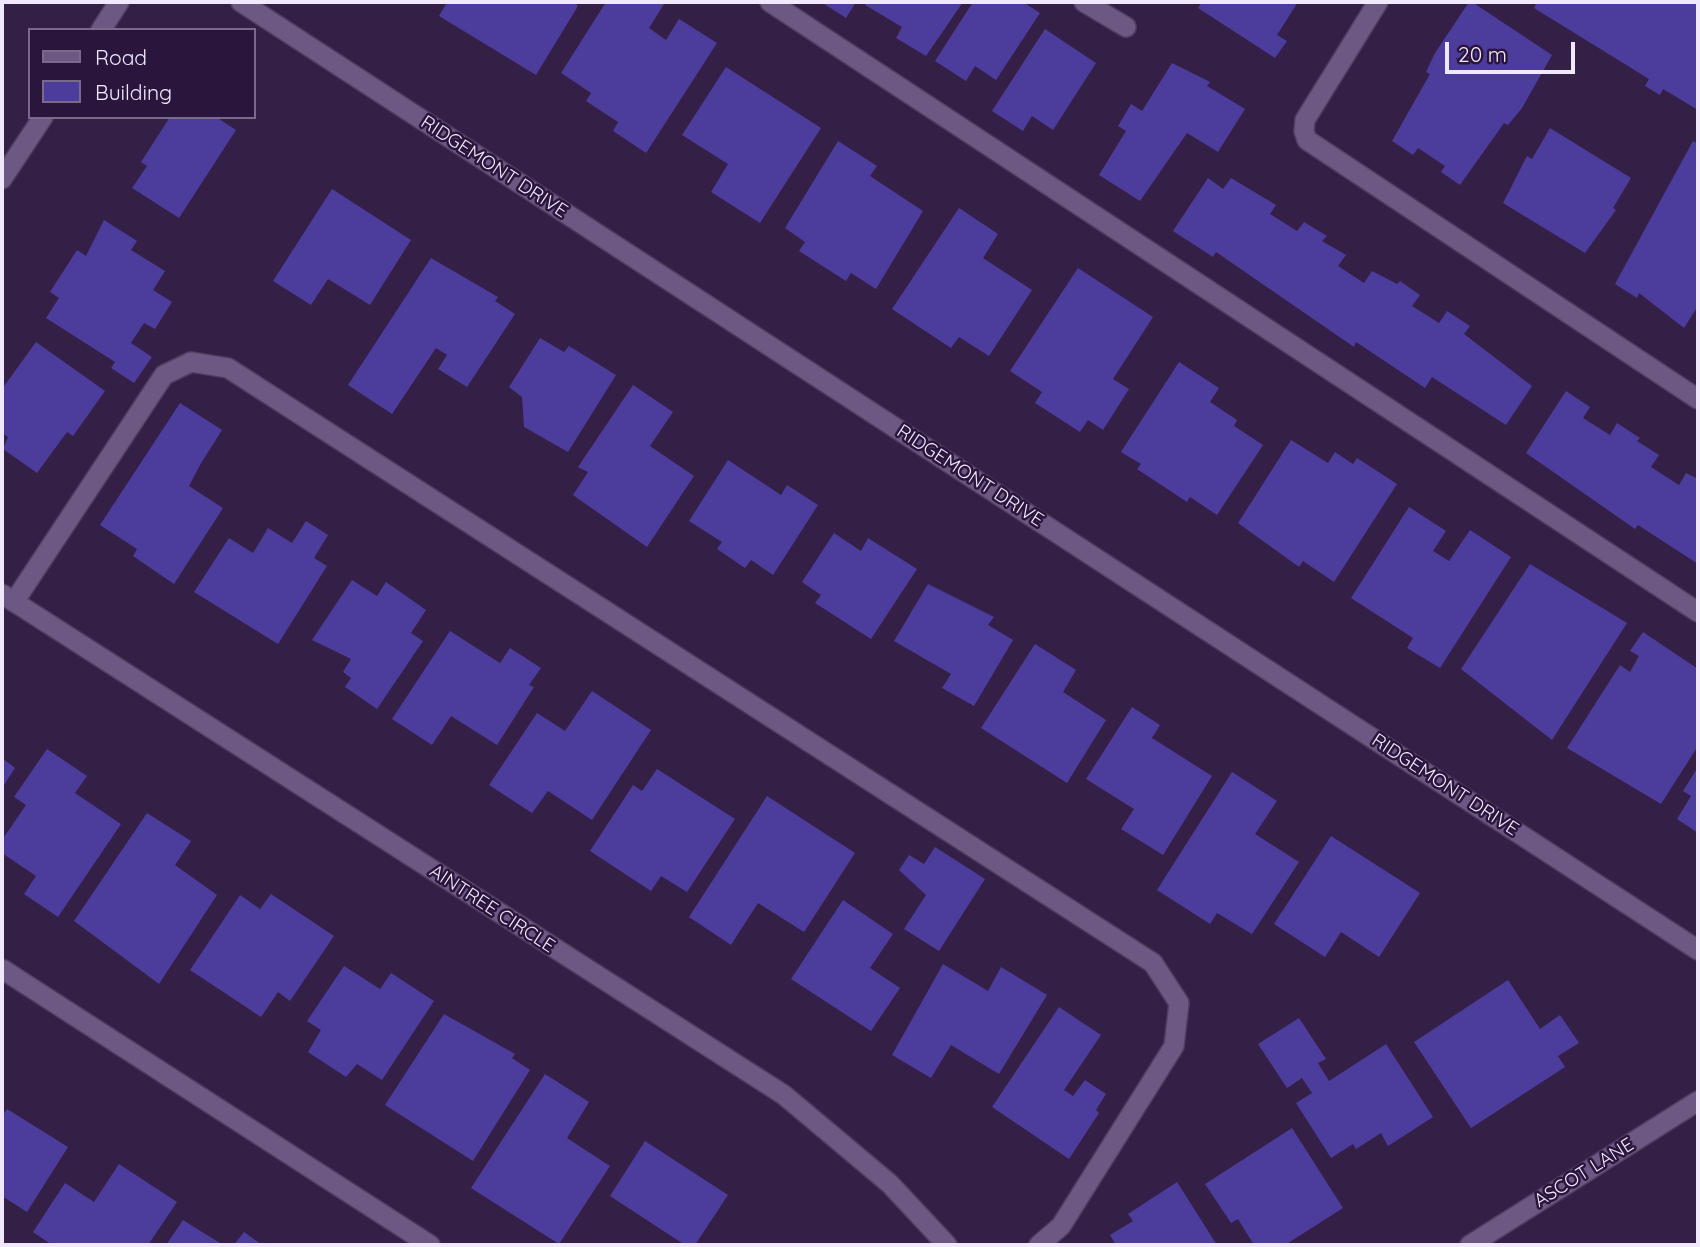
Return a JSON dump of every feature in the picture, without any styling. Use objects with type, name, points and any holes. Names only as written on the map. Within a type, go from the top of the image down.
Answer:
[{"type":"street","points":[[102,28],[120,2]]},
{"type":"street","name":"RIDGEMONT DRIVE","points":[[241,2],[1698,950]]},
{"type":"street","points":[[770,2],[1698,612]]},
{"type":"street","points":[[1084,2],[1126,27]]},
{"type":"street","points":[[1378,2],[1305,120],[1307,140],[1698,399]]},
{"type":"street","points":[[2,179],[42,119]]},
{"type":"street","points":[[8,598],[164,374],[191,362],[228,368],[1153,963],[1179,1003],[1174,1046],[1060,1226],[1040,1245]]},
{"type":"street","name":"AINTREE CIRCLE","points":[[8,598],[784,1095],[890,1184],[947,1245]]},
{"type":"street","points":[[2,969],[430,1245]]},
{"type":"street","name":"ASCOT LANE","points":[[1471,1245],[1698,1101]]},
{"type":"building","points":[[447,2],[574,2],[578,6],[536,75],[439,16]]},
{"type":"building","points":[[606,2],[661,2],[664,4],[649,28],[666,40],[679,19],[717,43],[646,153],[613,131],[618,122],[586,101],[591,93],[561,73]]},
{"type":"building","points":[[821,2],[856,2],[846,18]]},
{"type":"building","points":[[867,2],[963,2],[926,56],[896,38],[902,27],[865,5]]},
{"type":"building","points":[[973,2],[1023,2],[1040,13],[996,80],[975,66],[966,81],[935,61]]},
{"type":"building","points":[[1202,2],[1298,2],[1277,35],[1287,41],[1275,58],[1198,8]]},
{"type":"building","points":[[1469,2],[1552,55],[1522,108],[1508,125],[1504,123],[1460,185],[1441,172],[1445,166],[1418,148],[1413,155],[1392,141],[1430,74],[1426,72],[1435,53]]},
{"type":"building","points":[[1537,2],[1698,4],[1698,110],[1663,89],[1660,95],[1645,86],[1649,79],[1534,8]]},
{"type":"building","points":[[1045,29],[1096,63],[1053,130],[1032,116],[1023,131],[992,111]]},
{"type":"building","points":[[1172,63],[1210,82],[1207,86],[1245,109],[1218,152],[1187,133],[1140,201],[1099,175],[1126,131],[1118,126],[1131,104],[1142,111]]},
{"type":"building","points":[[726,67],[821,128],[760,223],[711,192],[728,164],[682,135]]},
{"type":"building","points":[[169,119],[219,119],[236,130],[179,218],[132,188],[147,166],[141,162]]},
{"type":"building","points":[[1550,128],[1631,178],[1613,208],[1616,210],[1585,253],[1503,203],[1527,156],[1532,159]]},
{"type":"building","points":[[838,141],[877,166],[870,176],[923,211],[876,289],[851,273],[846,281],[799,251],[805,242],[785,228]]},
{"type":"building","points":[[1693,141],[1698,144],[1698,306],[1684,328],[1639,293],[1637,298],[1615,284]]},
{"type":"building","points":[[1208,178],[1223,189],[1231,178],[1276,205],[1270,214],[1297,231],[1304,222],[1327,236],[1322,241],[1346,255],[1338,266],[1364,283],[1372,271],[1397,284],[1400,281],[1420,295],[1412,306],[1439,323],[1447,311],[1470,326],[1464,334],[1532,386],[1506,425],[1432,377],[1425,388],[1356,342],[1354,347],[1216,252],[1213,257],[1173,231]]},
{"type":"building","points":[[332,189],[411,240],[370,305],[328,279],[311,305],[273,281]]},
{"type":"building","points":[[959,208],[998,234],[983,258],[1032,290],[989,356],[959,337],[951,348],[892,309]]},
{"type":"building","points":[[104,220],[137,241],[131,250],[165,271],[153,290],[172,302],[155,329],[144,323],[131,343],[152,357],[134,383],[111,368],[115,362],[46,318],[59,298],[50,292],[77,250],[86,256]]},
{"type":"building","points":[[431,258],[498,297],[495,301],[515,314],[467,387],[438,369],[447,355],[436,348],[392,414],[348,385]]},
{"type":"building","points":[[1078,268],[1153,317],[1113,379],[1129,389],[1103,430],[1088,420],[1080,432],[1035,403],[1042,392],[1010,371]]},
{"type":"building","points":[[540,338],[564,352],[569,346],[616,375],[568,452],[524,427],[522,397],[509,387]]},
{"type":"building","points":[[36,342],[105,391],[73,436],[67,432],[37,473],[3,449],[8,437],[2,433],[2,389]]},
{"type":"building","points":[[1179,362],[1219,388],[1210,402],[1237,420],[1234,426],[1263,445],[1217,515],[1190,497],[1187,502],[1137,469],[1141,464],[1121,452]]},
{"type":"building","points":[[633,385],[673,412],[650,446],[694,476],[647,547],[573,495],[588,472],[578,467]]},
{"type":"building","points":[[1566,391],[1590,407],[1583,418],[1610,435],[1617,423],[1640,438],[1637,441],[1659,455],[1651,467],[1679,485],[1686,473],[1698,479],[1698,564],[1638,525],[1635,529],[1526,453]]},
{"type":"building","points":[[180,403],[222,430],[189,486],[223,508],[174,584],[133,556],[137,549],[100,525]]},
{"type":"building","points":[[1291,440],[1328,463],[1335,452],[1353,464],[1357,458],[1397,484],[1334,582],[1303,561],[1299,567],[1238,523]]},
{"type":"building","points":[[728,460],[781,495],[787,485],[818,505],[773,575],[751,560],[745,568],[717,549],[722,542],[689,521]]},
{"type":"building","points":[[1409,507],[1446,531],[1433,551],[1449,561],[1470,530],[1511,557],[1440,668],[1407,648],[1413,638],[1351,598]]},
{"type":"building","points":[[306,521],[328,535],[314,558],[327,566],[278,644],[194,592],[229,538],[253,553],[268,528],[292,543]]},
{"type":"building","points":[[834,533],[861,551],[868,538],[917,569],[871,639],[815,603],[821,595],[802,582]]},
{"type":"building","points":[[1530,564],[1627,623],[1552,740],[1461,669]]},
{"type":"building","points":[[352,580],[377,596],[386,582],[426,610],[411,633],[423,641],[377,709],[345,687],[351,678],[343,672],[351,659],[312,640]]},
{"type":"building","points":[[928,584],[994,617],[988,625],[1013,640],[974,706],[942,688],[951,674],[894,641]]},
{"type":"building","points":[[450,631],[500,663],[510,648],[541,668],[529,685],[534,687],[497,745],[451,716],[432,745],[392,719]]},
{"type":"building","points":[[1643,632],[1698,669],[1698,746],[1661,804],[1567,748],[1620,665],[1630,672],[1639,656],[1630,651]]},
{"type":"building","points":[[1035,644],[1076,670],[1063,692],[1106,720],[1067,783],[981,728]]},
{"type":"building","points":[[592,691],[651,730],[592,820],[548,791],[532,813],[489,785],[537,713],[565,731]]},
{"type":"building","points":[[1132,707],[1160,725],[1152,738],[1212,776],[1163,855],[1121,829],[1134,809],[1086,779]]},
{"type":"building","points":[[47,749],[87,776],[75,793],[121,824],[58,917],[24,894],[36,876],[2,853],[2,840],[26,805],[14,797]]},
{"type":"building","points":[[2,758],[15,768],[2,788]]},
{"type":"building","points":[[1698,767],[1698,833],[1677,819],[1691,796],[1683,791]]},
{"type":"building","points":[[657,769],[735,819],[687,892],[661,876],[651,891],[590,851],[633,785],[642,791]]},
{"type":"building","points":[[1232,772],[1277,801],[1255,834],[1299,862],[1252,934],[1217,913],[1210,924],[1157,890]]},
{"type":"building","points":[[767,796],[855,853],[804,932],[758,903],[731,945],[689,917]]},
{"type":"building","points":[[147,813],[191,841],[175,865],[217,895],[159,984],[74,921]]},
{"type":"building","points":[[1331,836],[1420,893],[1379,957],[1341,932],[1325,957],[1274,924]]},
{"type":"building","points":[[935,847],[985,879],[939,951],[904,929],[926,895],[899,870],[909,855],[924,864]]},
{"type":"building","points":[[271,894],[334,936],[290,1001],[278,992],[261,1017],[190,970],[240,895],[260,909]]},
{"type":"building","points":[[843,900],[893,934],[870,968],[900,988],[871,1031],[791,979]]},
{"type":"building","points":[[943,964],[988,991],[1001,967],[1047,995],[999,1074],[951,1045],[931,1078],[892,1055]]},
{"type":"building","points":[[344,966],[380,989],[391,973],[434,1001],[382,1080],[357,1064],[346,1077],[308,1052],[321,1030],[307,1021]]},
{"type":"building","points":[[1508,980],[1540,1029],[1560,1015],[1579,1043],[1558,1056],[1565,1067],[1471,1128],[1414,1042]]},
{"type":"building","points":[[1059,1007],[1101,1035],[1064,1090],[1073,1096],[1085,1080],[1106,1094],[1096,1110],[1099,1113],[1069,1159],[992,1107]]},
{"type":"building","points":[[444,1014],[515,1054],[512,1058],[530,1070],[473,1161],[385,1105]]},
{"type":"building","points":[[1299,1018],[1326,1059],[1318,1063],[1329,1081],[1386,1044],[1433,1117],[1388,1146],[1381,1133],[1356,1149],[1353,1144],[1331,1158],[1296,1103],[1312,1093],[1302,1078],[1287,1088],[1258,1044]]},
{"type":"building","points":[[545,1074],[589,1102],[567,1138],[610,1166],[559,1244],[471,1188]]},
{"type":"building","points":[[7,1109],[68,1147],[27,1212],[2,1196],[2,1116]]},
{"type":"building","points":[[1292,1128],[1343,1208],[1285,1245],[1254,1245],[1238,1219],[1231,1223],[1205,1184]]},
{"type":"building","points":[[645,1141],[728,1195],[695,1245],[685,1245],[610,1196]]},
{"type":"building","points":[[119,1164],[177,1202],[148,1245],[52,1245],[33,1232],[65,1183],[94,1202]]},
{"type":"building","points":[[1177,1182],[1217,1245],[1116,1245],[1110,1235],[1133,1221],[1128,1214]]},
{"type":"building","points":[[183,1220],[223,1245],[166,1245]]},
{"type":"building","points":[[244,1232],[262,1245],[234,1245]]}]
